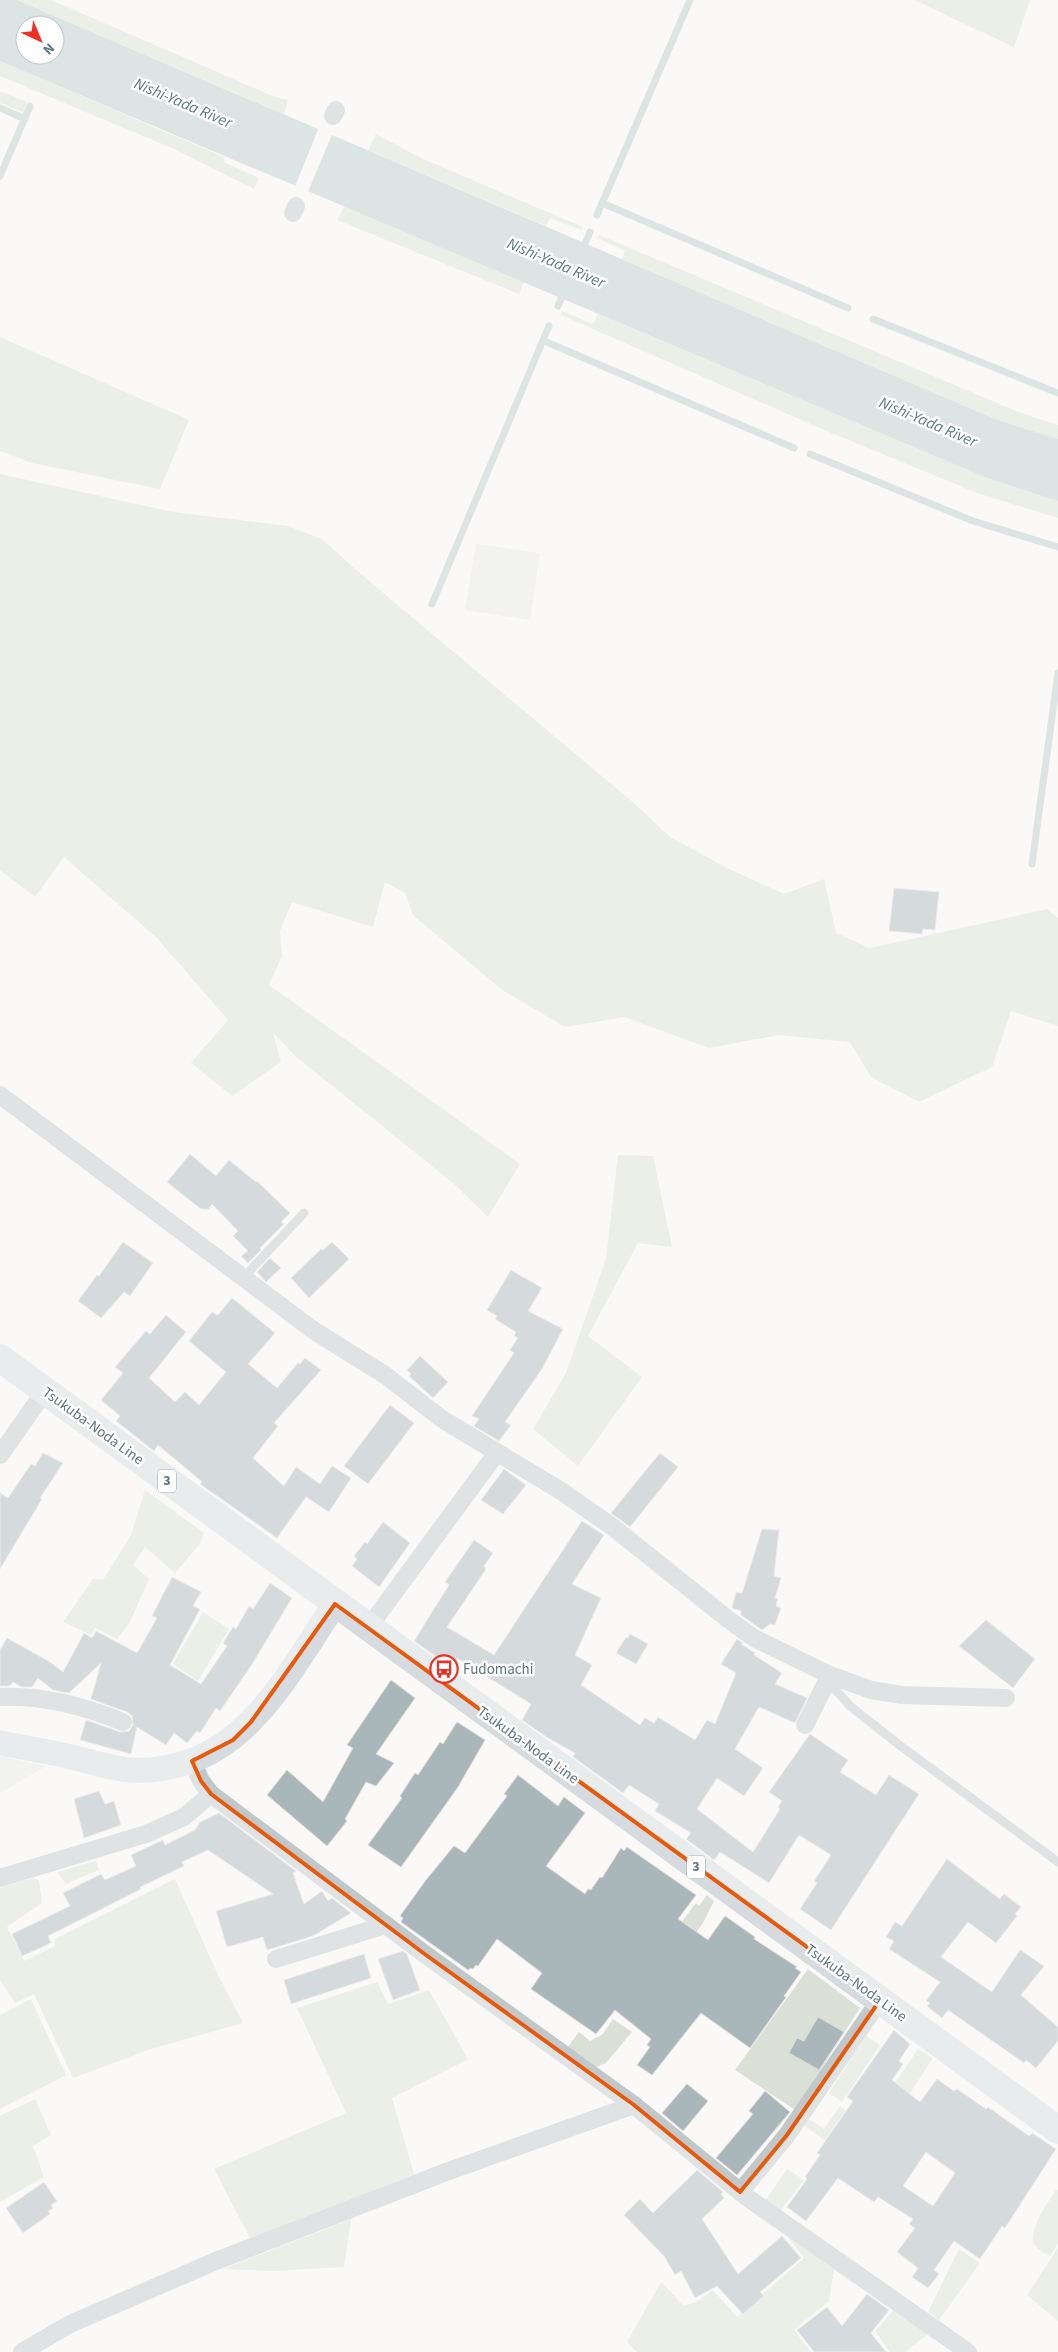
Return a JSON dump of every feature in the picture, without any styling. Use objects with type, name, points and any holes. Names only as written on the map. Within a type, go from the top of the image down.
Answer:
[{"type":"main road","name":"Tsukuba-Noda Line","points":[[0,1358],[1058,2130]]},
{"type":"main road","points":[[0,1744],[72,1757],[106,1767],[130,1770],[152,1770],[192,1761],[232,1740],[251,1722],[268,1702],[335,1604]]},
{"type":"street","points":[[0,1095],[313,1330],[385,1375],[442,1420],[496,1454],[561,1491],[614,1528],[754,1638],[829,1677],[871,1690],[902,1695],[1006,1698]]},
{"type":"street","points":[[0,1455],[45,1391]]},
{"type":"street","points":[[368,1628],[496,1454]]},
{"type":"street","points":[[805,1725],[829,1677]]},
{"type":"street","points":[[0,1697],[60,1702],[92,1710],[123,1722]]},
{"type":"street","points":[[192,1761],[201,1781],[211,1794],[386,1925],[634,2105],[740,2192],[968,2352]]},
{"type":"street","points":[[0,1878],[146,1834],[184,1817],[211,1794]]},
{"type":"street","points":[[276,1959],[386,1925]]},
{"type":"street","points":[[740,2192],[787,2135],[880,2000]]},
{"type":"street","points":[[22,2352],[70,2324],[216,2261],[446,2172],[634,2105]]},
{"type":"lane","points":[[243,1278],[304,1213]]},
{"type":"lane","points":[[829,1677],[850,1706],[898,1744],[1058,1862]]},
{"type":"highlighted area","points":[[335,1604],[880,2000],[787,2135],[740,2192],[634,2105],[426,1955],[211,1794],[201,1781],[192,1761],[233,1740],[251,1722]]},
{"type":"shaded area","points":[[17,0],[51,0],[273,96],[288,100],[284,114],[65,20],[65,15],[52,15]]},
{"type":"shaded area","points":[[914,0],[1030,0],[1014,47]]},
{"type":"shaded area","points":[[0,61],[224,157],[224,162],[259,178],[254,189],[174,149],[0,76]]},
{"type":"shaded area","points":[[0,91],[27,102],[23,112],[0,103]]},
{"type":"shaded area","points":[[376,134],[423,159],[583,227],[581,230],[550,218],[546,226],[368,150]]},
{"type":"shaded area","points":[[345,206],[524,282],[519,294],[337,220]]},
{"type":"shaded area","points":[[599,235],[1021,413],[1058,425],[1058,439],[995,419],[622,259],[625,251],[597,238]]},
{"type":"shaded area","points":[[562,311],[593,324],[598,314],[987,478],[1058,501],[1058,518],[977,493],[822,429],[561,315]]},
{"type":"shaded area","points":[[0,337],[189,420],[160,489],[32,463],[0,451]]},
{"type":"shaded area","points":[[0,474],[173,512],[288,526],[322,539],[362,575],[635,804],[670,837],[727,868],[784,894],[824,879],[836,933],[870,948],[1047,909],[1058,918],[1058,1026],[1011,1011],[992,1067],[919,1102],[871,1077],[850,1042],[779,1035],[709,1048],[624,1017],[565,1027],[502,990],[413,915],[405,893],[385,882],[373,927],[292,902],[280,931],[282,956],[269,985],[520,1164],[488,1217],[454,1184],[294,1055],[273,1032],[281,1062],[232,1096],[191,1063],[228,1020],[157,938],[64,857],[35,897],[0,870]]},
{"type":"shaded area","points":[[476,544],[540,553],[530,620],[465,610]]},
{"type":"shaded area","points":[[618,1155],[653,1156],[672,1247],[638,1243],[588,1336],[642,1377],[578,1466],[533,1429],[566,1373],[606,1259]]},
{"type":"shaded area","points":[[145,1490],[204,1533],[199,1545],[175,1573],[145,1547],[133,1565],[149,1579],[129,1624],[117,1639],[95,1628],[91,1635],[63,1622],[93,1579],[103,1580],[131,1535]]},
{"type":"shaded area","points":[[203,1612],[229,1629],[198,1681],[173,1664]]},
{"type":"shaded area","points":[[0,1756],[46,1766],[0,1793]]},
{"type":"shaded area","points":[[96,1861],[99,1870],[66,1884],[57,1872]]},
{"type":"shaded area","points":[[33,1878],[39,1880],[42,1903],[7,1927],[24,1961],[55,1946],[55,1939],[175,1879],[218,1975],[243,2023],[151,2049],[73,2078],[34,1994],[15,2003],[0,1980],[0,1888]]},
{"type":"shaded area","points":[[707,1895],[714,1901],[703,1923],[693,1937],[676,1929],[696,1903],[699,1906]]},
{"type":"shaded area","points":[[808,1969],[860,2008],[795,2110],[735,2070]]},
{"type":"shaded area","points":[[377,1982],[388,2004],[429,1990],[468,2059],[392,2098],[414,2174],[251,2240],[214,2169],[346,2113],[297,2008]]},
{"type":"shaded area","points":[[31,1999],[66,2075],[0,2109],[0,2015]]},
{"type":"shaded area","points":[[613,2019],[632,2032],[606,2063],[596,2067],[567,2048],[579,2032],[590,2041],[603,2034]]},
{"type":"shaded area","points":[[866,2036],[880,2045],[842,2102],[829,2093]]},
{"type":"shaded area","points":[[918,2049],[933,2058],[884,2132],[869,2122]]},
{"type":"shaded area","points":[[35,2099],[51,2135],[33,2146],[44,2177],[0,2202],[0,2116]]},
{"type":"shaded area","points":[[840,2106],[846,2110],[825,2140],[804,2126],[809,2119],[824,2129]]},
{"type":"shaded area","points":[[787,2169],[804,2180],[780,2211],[765,2201]]},
{"type":"shaded area","points":[[1056,2190],[1058,2190],[1058,2243],[1050,2256],[1036,2247],[1033,2241],[1033,2234],[1039,2218]]},
{"type":"shaded area","points":[[351,2219],[344,2267],[274,2271],[223,2269]]},
{"type":"shaded area","points":[[789,2238],[794,2239],[834,2270],[829,2301],[794,2330],[811,2352],[637,2352],[627,2342],[661,2282],[684,2306],[696,2302],[713,2290],[737,2317],[804,2258]]},
{"type":"shaded area","points":[[1058,2248],[1058,2321],[1027,2295]]},
{"type":"shaded area","points":[[959,2249],[980,2263],[939,2320],[928,2312]]},
{"type":"shaded area","points":[[893,2311],[928,2334],[905,2352],[890,2352],[875,2331]]},
{"type":"water","name":"Nishi-Yada River","points":[[0,0],[17,0],[52,15],[15,15],[15,65],[65,65],[65,21],[995,419],[1058,439],[1058,501],[987,478],[0,61]]},
{"type":"pier","points":[[319,127],[333,132],[307,194],[294,189]]},
{"type":"building","points":[[894,888],[939,892],[935,930],[923,929],[922,934],[889,931]]},
{"type":"building","points":[[190,1154],[216,1176],[229,1160],[257,1181],[290,1213],[281,1222],[284,1224],[248,1263],[241,1256],[248,1251],[233,1236],[238,1231],[212,1204],[209,1209],[201,1209],[167,1182]]},
{"type":"building","points":[[123,1242],[153,1263],[130,1296],[124,1292],[101,1318],[78,1301],[97,1275],[99,1276]]},
{"type":"building","points":[[332,1242],[349,1259],[309,1298],[291,1278],[321,1249],[323,1250]]},
{"type":"building","points":[[270,1258],[281,1268],[266,1282],[257,1272]]},
{"type":"building","points":[[511,1270],[542,1288],[528,1311],[563,1329],[542,1369],[505,1422],[511,1425],[499,1441],[474,1426],[479,1419],[472,1416],[514,1353],[510,1350],[518,1338],[514,1336],[516,1332],[495,1319],[497,1316],[487,1310]]},
{"type":"building","points":[[232,1298],[275,1333],[248,1364],[277,1388],[298,1363],[300,1364],[305,1358],[321,1370],[274,1423],[278,1426],[253,1458],[284,1486],[296,1467],[320,1484],[332,1466],[351,1478],[329,1512],[306,1497],[277,1538],[200,1484],[202,1482],[158,1445],[154,1451],[116,1421],[120,1416],[101,1400],[123,1373],[115,1367],[146,1331],[150,1334],[166,1315],[186,1332],[149,1378],[175,1402],[185,1392],[199,1405],[226,1372],[189,1341],[212,1312],[218,1315]]},
{"type":"building","points":[[420,1356],[448,1382],[433,1398],[409,1376],[411,1374],[407,1370]]},
{"type":"building","points":[[390,1405],[414,1423],[368,1484],[344,1466]]},
{"type":"building","points":[[43,1453],[63,1463],[40,1498],[42,1499],[0,1569],[0,1493],[8,1498],[31,1464],[35,1466]]},
{"type":"building","points":[[660,1453],[678,1467],[630,1527],[611,1513]]},
{"type":"building","points":[[504,1469],[526,1485],[503,1514],[481,1500]]},
{"type":"building","points":[[582,1521],[604,1535],[572,1584],[601,1598],[575,1655],[592,1665],[581,1685],[640,1725],[645,1718],[654,1723],[658,1717],[695,1740],[707,1720],[715,1724],[736,1673],[721,1664],[737,1639],[755,1653],[754,1655],[782,1673],[775,1684],[807,1698],[795,1723],[759,1707],[735,1749],[763,1768],[744,1796],[717,1778],[697,1809],[753,1852],[780,1809],[778,1807],[782,1801],[769,1792],[810,1734],[848,1760],[840,1772],[876,1795],[889,1775],[919,1794],[831,1930],[800,1909],[817,1883],[814,1881],[831,1855],[799,1835],[769,1883],[720,1852],[714,1860],[686,1839],[691,1833],[655,1811],[659,1804],[629,1785],[623,1793],[573,1757],[575,1753],[548,1738],[522,1720],[531,1704],[457,1658],[451,1667],[414,1641],[449,1585],[445,1582],[474,1540],[493,1553],[484,1566],[486,1569],[447,1627],[494,1655]]},
{"type":"building","points":[[383,1522],[410,1543],[379,1587],[352,1566],[357,1559],[354,1556],[365,1542],[367,1544]]},
{"type":"building","points":[[762,1529],[779,1530],[774,1576],[781,1578],[775,1598],[778,1599],[776,1606],[781,1608],[775,1625],[770,1624],[762,1630],[741,1615],[741,1611],[732,1608],[736,1592],[742,1593]]},
{"type":"building","points":[[172,1577],[201,1592],[193,1606],[200,1609],[170,1665],[201,1684],[227,1646],[223,1643],[233,1627],[236,1629],[249,1606],[253,1609],[270,1583],[292,1598],[251,1666],[220,1711],[216,1708],[200,1733],[197,1731],[187,1743],[174,1733],[166,1745],[137,1727],[131,1754],[80,1740],[86,1720],[120,1732],[129,1731],[133,1725],[132,1716],[127,1712],[91,1699],[101,1663],[69,1693],[53,1690],[38,1678],[32,1687],[22,1687],[13,1682],[10,1686],[0,1686],[0,1650],[7,1638],[50,1662],[63,1672],[84,1633],[92,1638],[96,1631],[137,1653],[157,1618],[152,1616]]},
{"type":"building","points":[[986,1620],[1035,1659],[1013,1688],[959,1646]]},
{"type":"building","points":[[630,1634],[648,1644],[636,1664],[616,1653]]},
{"type":"building","points":[[391,1680],[415,1698],[376,1754],[394,1763],[376,1786],[366,1782],[345,1819],[347,1821],[327,1846],[267,1795],[287,1770],[323,1802],[353,1748],[347,1745]]},
{"type":"building","points":[[457,1722],[485,1740],[458,1787],[401,1867],[368,1845],[402,1798],[400,1796],[415,1773],[418,1775],[440,1742],[443,1744]]},
{"type":"building","points":[[518,1775],[558,1806],[564,1797],[585,1813],[546,1866],[585,1894],[588,1889],[591,1890],[600,1877],[602,1878],[621,1848],[624,1851],[627,1847],[696,1895],[678,1919],[708,1940],[725,1916],[755,1937],[754,1939],[797,1967],[795,1968],[801,1972],[750,2048],[701,2013],[652,2075],[637,2065],[650,2047],[647,2045],[651,2039],[615,2010],[596,2034],[531,1989],[542,1973],[497,1939],[478,1966],[476,1965],[473,1969],[468,1970],[401,1922],[403,1918],[400,1916],[454,1846],[465,1853],[507,1796],[504,1794]]},
{"type":"building","points":[[99,1791],[105,1804],[114,1801],[121,1825],[84,1838],[74,1799]]},
{"type":"building","points":[[219,1813],[296,1871],[293,1873],[304,1904],[322,1891],[328,1901],[332,1898],[351,1913],[313,1936],[267,1950],[263,1937],[227,1947],[216,1911],[273,1894],[208,1850],[182,1862],[184,1866],[48,1936],[51,1943],[22,1956],[12,1934],[70,1906],[63,1893],[101,1874],[105,1880],[136,1866],[131,1855],[163,1840],[165,1845],[195,1830],[200,1822]]},
{"type":"building","points":[[947,1859],[1000,1899],[1004,1894],[1021,1907],[1015,1914],[1017,1916],[996,1943],[968,1922],[941,1957],[992,1992],[1020,1950],[1044,1966],[1021,1995],[1058,2027],[1058,2041],[1036,2068],[1026,2060],[1024,2063],[948,2010],[942,2018],[927,2006],[930,2003],[926,2001],[940,1982],[889,1949],[894,1941],[886,1937],[895,1922],[902,1926]]},
{"type":"building","points":[[403,1951],[407,1954],[420,1990],[393,2000],[378,1959]]},
{"type":"building","points":[[364,1954],[371,1978],[291,2004],[284,1980]]},
{"type":"building","points":[[818,2017],[844,2032],[819,2070],[789,2053],[797,2038],[804,2041]]},
{"type":"building","points":[[894,2030],[910,2044],[899,2061],[903,2064],[892,2080],[920,2102],[937,2079],[954,2091],[957,2089],[986,2109],[988,2107],[1029,2136],[1032,2133],[1056,2149],[1005,2228],[1002,2226],[980,2259],[954,2241],[934,2270],[939,2274],[928,2288],[912,2277],[918,2268],[897,2252],[915,2228],[909,2224],[913,2219],[878,2197],[874,2202],[838,2178],[806,2221],[787,2207],[807,2179],[805,2177],[820,2155],[817,2153],[853,2101],[847,2097]],"holes":[[[926,2152],[955,2173],[933,2206],[903,2186]]]},
{"type":"building","points":[[687,2084],[708,2101],[683,2131],[662,2113]]},
{"type":"building","points":[[765,2091],[790,2112],[737,2175],[716,2158],[753,2114],[749,2111]]},
{"type":"building","points":[[697,2170],[723,2192],[721,2194],[724,2198],[702,2219],[738,2274],[782,2236],[801,2258],[760,2292],[764,2296],[743,2314],[717,2286],[695,2298],[681,2271],[675,2275],[664,2256],[624,2215],[640,2199],[653,2213]]},
{"type":"building","points":[[44,2182],[57,2201],[51,2205],[53,2208],[48,2211],[50,2214],[23,2233],[6,2208]]},
{"type":"building","points":[[867,2294],[889,2310],[871,2333],[886,2352],[814,2352],[797,2330],[827,2307],[842,2326]]},
{"type":"waterway","points":[[597,215],[690,0]]},
{"type":"waterway","points":[[0,176],[30,106]]},
{"type":"waterway","points":[[0,108],[25,119]]},
{"type":"waterway","points":[[602,203],[848,308]]},
{"type":"waterway","points":[[582,251],[590,232]]},
{"type":"waterway","points":[[558,306],[565,290]]},
{"type":"waterway","points":[[873,319],[1058,393]]},
{"type":"waterway","points":[[432,604],[549,326]]},
{"type":"waterway","points":[[544,341],[794,448]]},
{"type":"waterway","points":[[810,454],[973,521],[1058,547]]},
{"type":"waterway","points":[[1032,864],[1058,673]]},
{"type":"place","name":"Fudomachi","points":[[444,1669]]}]
